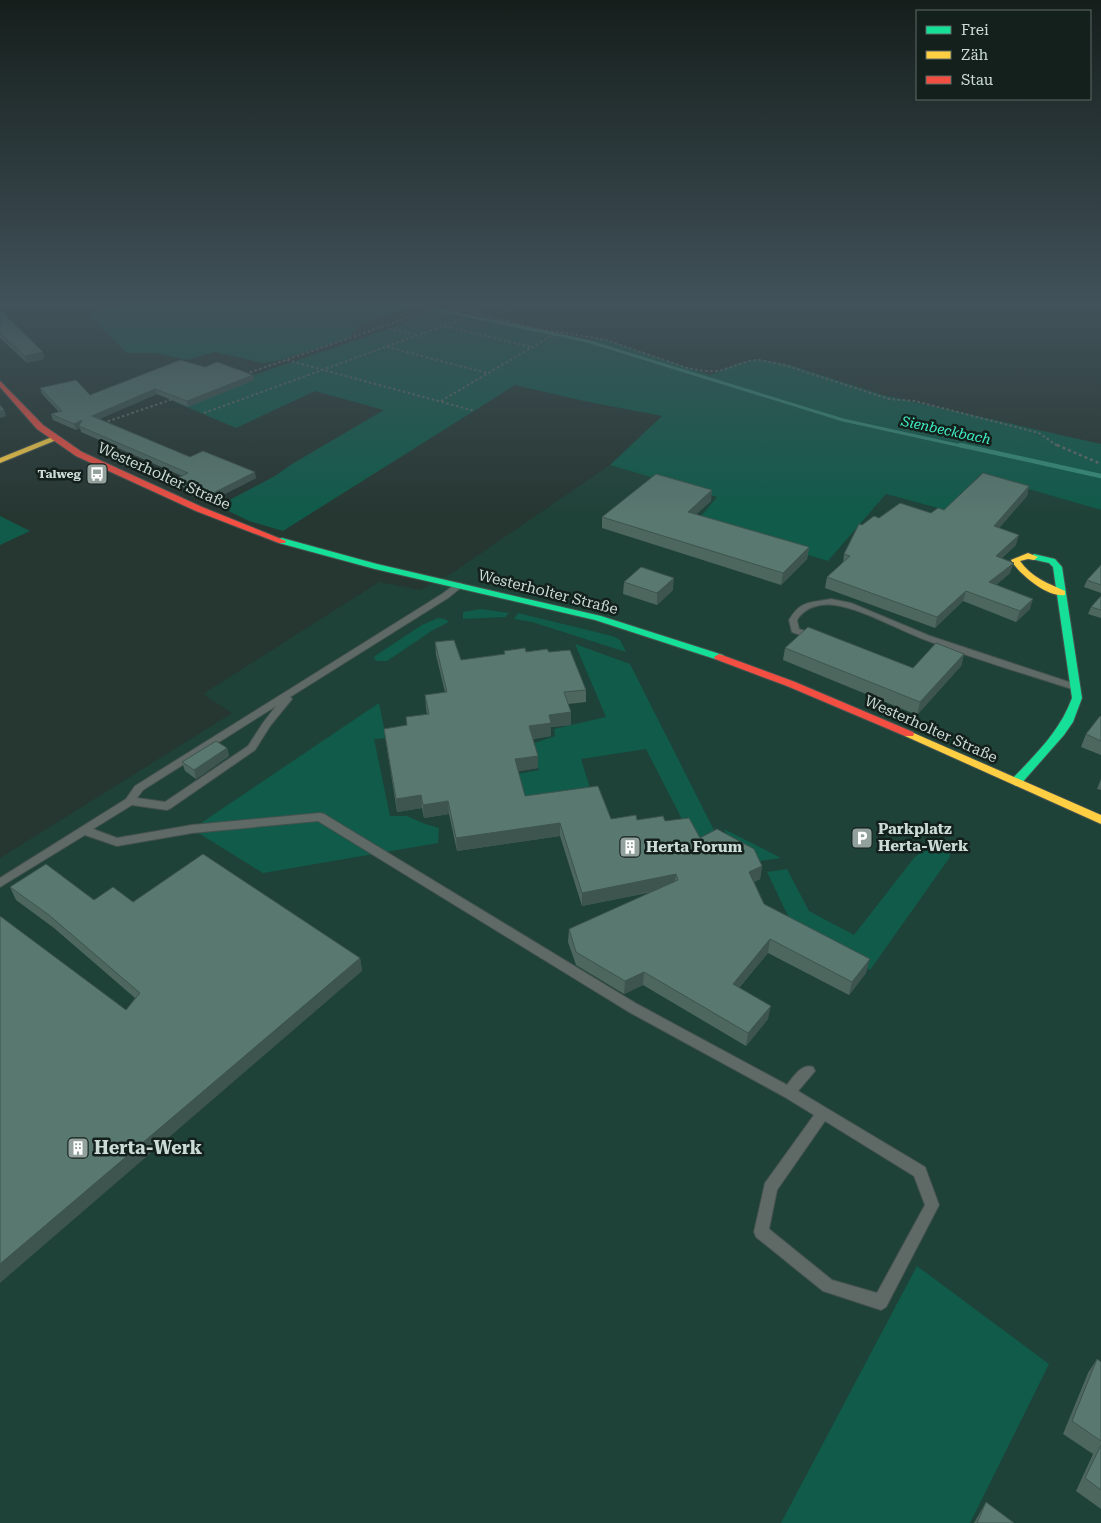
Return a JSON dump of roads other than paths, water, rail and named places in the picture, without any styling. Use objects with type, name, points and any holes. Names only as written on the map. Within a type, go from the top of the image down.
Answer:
[{"type":"main road","name":"Westerholter Straße","points":[[0,383],[29,416],[55,439],[84,456],[203,511],[265,535],[329,555],[589,616],[685,645],[838,704],[1101,820]]},
{"type":"main road","points":[[0,461],[55,439]]},
{"type":"main road","points":[[1016,782],[1051,742],[1076,708],[1076,687],[1062,593]]},
{"type":"lane","points":[[0,883],[130,800],[139,788],[460,585]]},
{"type":"lane","points":[[821,640],[795,630],[793,620],[799,610],[810,605],[830,602],[848,605],[927,638],[1076,687]]},
{"type":"lane","points":[[130,800],[167,806],[225,769],[252,748],[266,724],[294,691]]},
{"type":"lane","points":[[84,830],[117,842],[192,829],[320,817],[633,1008],[788,1092],[823,1113],[920,1172],[932,1205],[881,1302],[828,1286],[761,1232],[770,1188],[823,1113]]},
{"type":"lane","points":[[788,1092],[808,1071]]},
{"type":"waterway","name":"Sienbeckbach","points":[[691,373],[843,420],[966,447]]},
{"type":"waterway","name":"Sienbeckbach","points":[[960,445],[1101,476]]},
{"type":"place","name":"Talweg","points":[[97,474]]},
{"type":"place","name":"Parkplatz Herta-Werk","points":[[862,838]]},
{"type":"place","name":"Herta Forum","points":[[630,847]]},
{"type":"place","name":"Herta-Werk","points":[[78,1148]]}]
